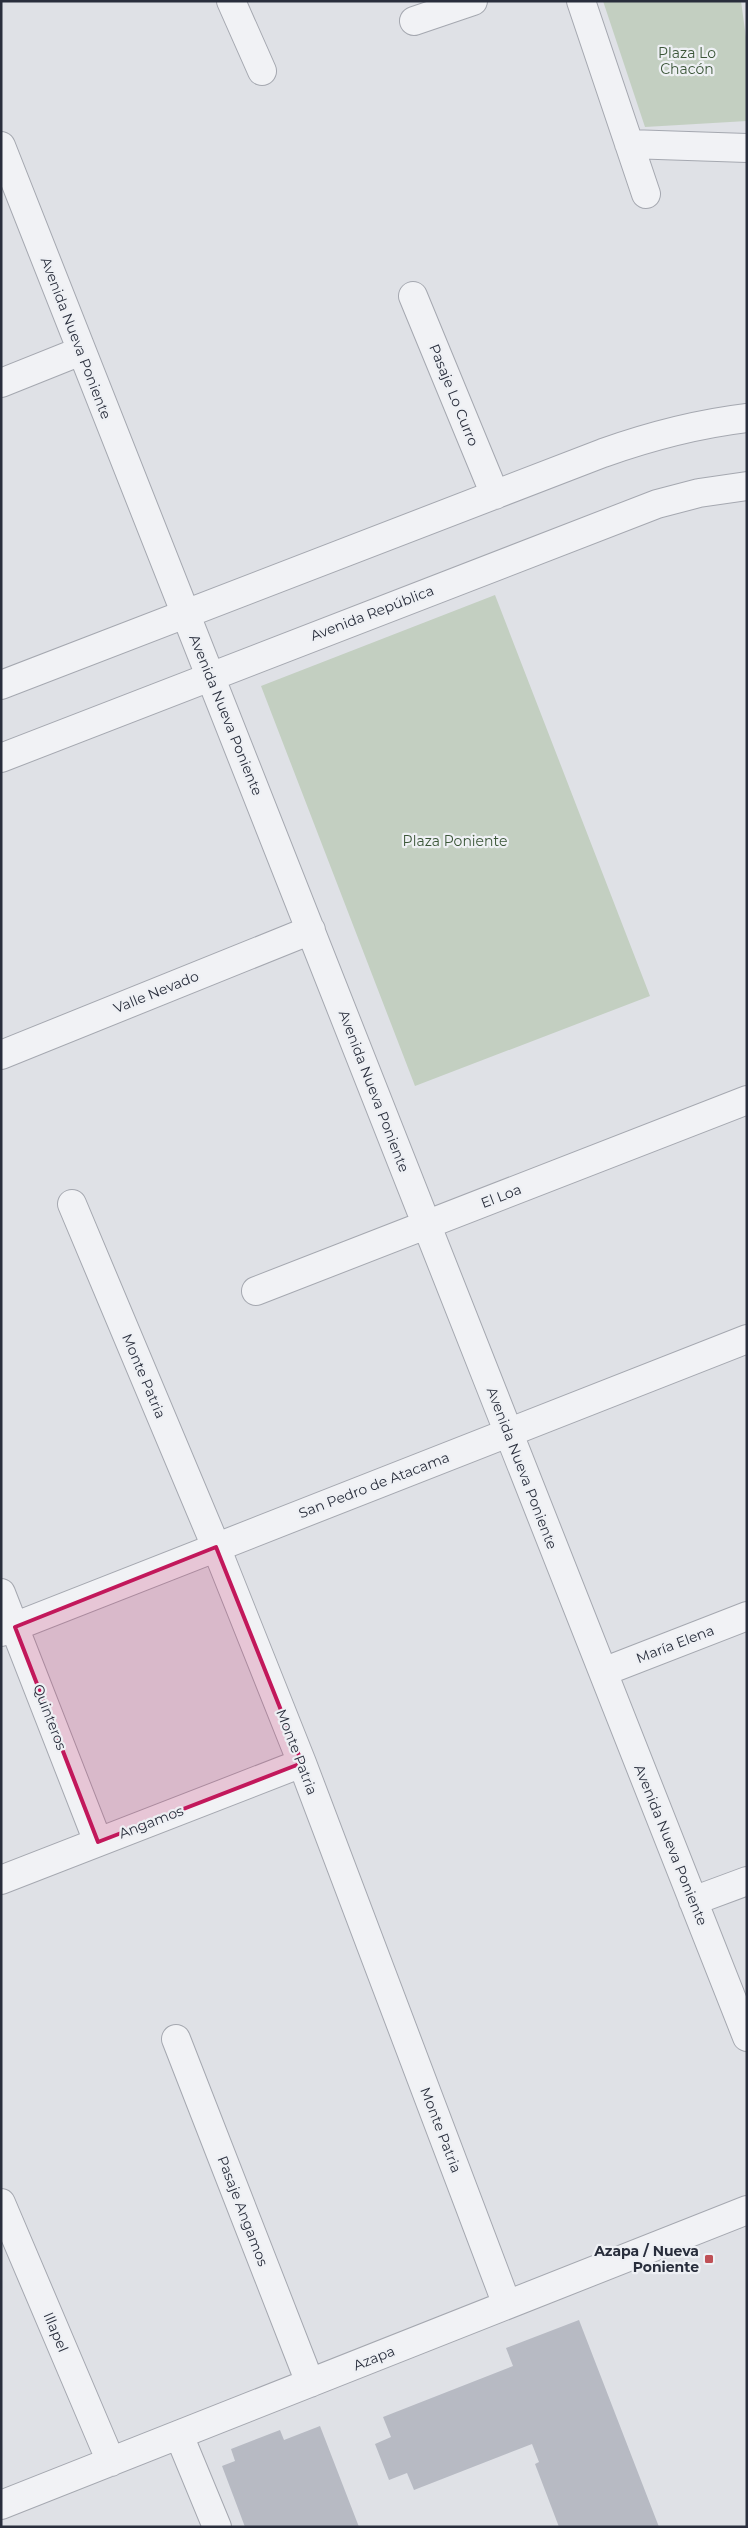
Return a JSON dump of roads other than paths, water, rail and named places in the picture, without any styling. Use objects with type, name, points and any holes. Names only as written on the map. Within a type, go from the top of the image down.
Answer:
[{"type":"street","points":[[231,1],[262,71]]},
{"type":"street","points":[[414,22],[473,1]]},
{"type":"street","points":[[581,1],[646,194]]},
{"type":"street","points":[[629,144],[747,148]]},
{"type":"street","name":"Avenida Nueva Poniente","points":[[1,146],[747,2037]]},
{"type":"street","name":"Pasaje Lo Curro","points":[[413,296],[495,495]]},
{"type":"street","points":[[1,383],[81,351]]},
{"type":"street","points":[[1,685],[656,434],[701,424],[747,418]]},
{"type":"street","name":"Avenida República","points":[[1,758],[658,504],[699,493],[747,486]]},
{"type":"street","name":"Valle Nevado","points":[[1,1054],[311,930]]},
{"type":"street","name":"El Loa","points":[[256,1291],[747,1100]]},
{"type":"street","name":"Monte Patria","points":[[72,1204],[216,1548],[302,1763],[507,2305]]},
{"type":"street","name":"San Pedro de Atacama","points":[[8,1630],[747,1339]]},
{"type":"street","name":"Quinteros","points":[[1,1593],[8,1630],[98,1842]]},
{"type":"street","name":"María Elena","points":[[603,1672],[747,1616]]},
{"type":"street","name":"Angamos","points":[[1,1880],[302,1763]]},
{"type":"street","points":[[693,1901],[747,1880]]},
{"type":"street","name":"Pasaje Angamos","points":[[176,2039],[310,2383]]},
{"type":"street","name":"Illapel","points":[[1,2203],[111,2462]]},
{"type":"street","name":"Azapa","points":[[1,2505],[747,2210]]},
{"type":"street","points":[[179,2435],[217,2527]]},
{"type":"place","name":"Azapa / Nueva Poniente","points":[[709,2259]]},
{"type":"park label","name":"Plaza Lo Chacón","points":[[687,62]]},
{"type":"park label","name":"Plaza Poniente","points":[[455,841]]}]
